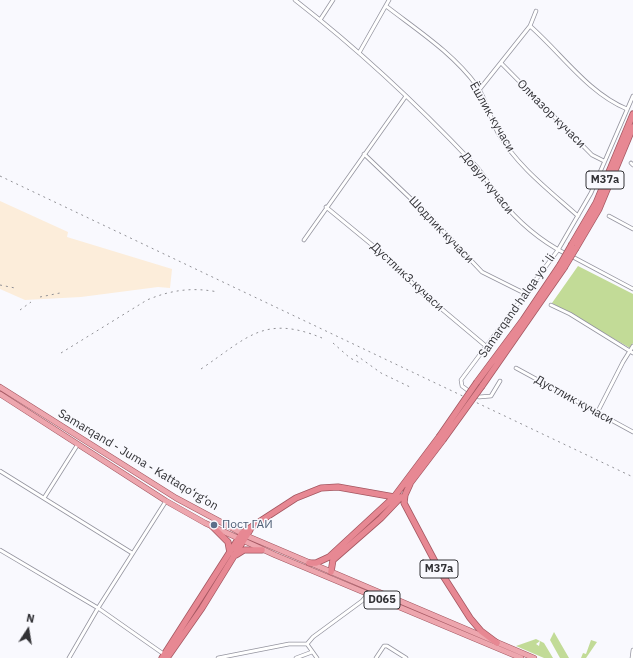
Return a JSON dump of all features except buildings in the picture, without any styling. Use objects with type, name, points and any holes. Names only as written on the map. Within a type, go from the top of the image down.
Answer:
[{"type":"highway","name":"Samarqand halqa yoʻli","points":[[331,572],[333,560],[370,528],[410,484],[562,267],[596,203],[633,114]]},
{"type":"highway","name":"Samarqand halqa yoʻli","points":[[574,246],[599,209],[633,127]]},
{"type":"highway","name":"Samarqand halqa yoʻli","points":[[309,563],[316,563],[329,556],[397,497],[400,490],[441,439]]},
{"type":"highway","name":"M37a","points":[[410,484],[404,495],[404,503],[432,557],[475,625],[497,643]]},
{"type":"highway","points":[[165,657],[232,555],[244,534],[250,529],[296,498],[321,488],[338,487],[397,497]]},
{"type":"highway","points":[[382,494],[393,494],[400,490]]},
{"type":"highway","points":[[212,526],[228,542],[232,555]]},
{"type":"highway","points":[[232,555],[244,550],[262,550]]},
{"type":"main road","name":"Samarqand - Juma - Kattaqo‘rg‘on","points":[[0,387],[176,498],[244,534],[534,658]]},
{"type":"main road","name":"Samarqand - Juma - Kattaqo‘rg‘on","points":[[0,394],[166,501],[212,526],[262,550],[521,658]]},
{"type":"street","name":"Довул кучаси","points":[[295,0],[359,53],[406,96],[474,163],[498,198],[522,225],[558,250],[633,289]]},
{"type":"street","points":[[320,20],[333,0]]},
{"type":"street","points":[[359,53],[389,0]]},
{"type":"street","name":"Ёшлик кучаси","points":[[386,6],[450,56],[479,90],[498,132],[515,158],[578,216]]},
{"type":"street","points":[[479,90],[530,26],[536,11]]},
{"type":"street","points":[[530,26],[590,85],[619,106],[627,109]]},
{"type":"street","name":"Олмазор кучаси","points":[[501,63],[592,155],[604,161]]},
{"type":"street","points":[[304,240],[406,96]]},
{"type":"street","points":[[500,381],[493,394],[486,397],[479,397],[462,386],[461,380],[487,348],[558,250],[591,193],[633,96]]},
{"type":"street","name":"Шодлик кучаси","points":[[364,154],[429,216],[482,272],[526,294]]},
{"type":"street","name":"Дустлик3 кучаси","points":[[326,207],[388,258],[418,290],[487,348]]},
{"type":"street","points":[[609,216],[633,229]]},
{"type":"street","points":[[551,305],[570,314],[632,352]]},
{"type":"street","points":[[597,413],[623,362],[632,352],[633,346]]},
{"type":"street","name":"Дустлик кучаси","points":[[516,368],[633,432]]},
{"type":"street","points":[[44,498],[78,444]]},
{"type":"street","points":[[0,471],[132,553]]},
{"type":"street","points":[[69,658],[98,608],[166,501]]},
{"type":"street","points":[[0,550],[98,608],[165,657]]},
{"type":"street","points":[[218,658],[228,658],[289,644],[307,644],[313,637],[362,601],[368,594]]},
{"type":"street","points":[[307,644],[317,658]]},
{"type":"street","points":[[376,658],[384,646],[387,646],[406,658]]},
{"type":"street","points":[[632,658],[633,650]]},
{"type":"street","points":[[296,658],[312,652]]},
{"type":"shaded area","points":[[0,201],[68,232],[67,237],[172,269],[170,288],[158,287],[81,297],[25,300],[0,289]]},
{"type":"green space","points":[[578,266],[633,294],[633,343],[630,348],[552,303]]},
{"type":"green space","points":[[554,632],[569,658],[560,658],[550,640]]},
{"type":"green space","points":[[536,639],[540,641],[544,643],[553,658],[544,658],[516,646]]},
{"type":"green space","points":[[591,640],[597,642],[586,658],[581,658],[583,653],[586,654]]},
{"type":"railway","points":[[0,176],[633,477]]},
{"type":"railway","points":[[0,285],[15,288]]},
{"type":"railway","points":[[61,353],[147,300],[182,290],[208,290],[218,292]]},
{"type":"railway","points":[[40,297],[60,293]]},
{"type":"railway","points":[[20,310],[31,302]]},
{"type":"railway","points":[[201,369],[244,339],[270,329],[285,328],[302,331],[322,338]]},
{"type":"railway","points":[[333,343],[350,358],[362,364]]},
{"type":"railway","points":[[356,355],[381,373],[410,387]]},
{"type":"place","name":"Пост ГАИ","points":[[214,525]]}]
